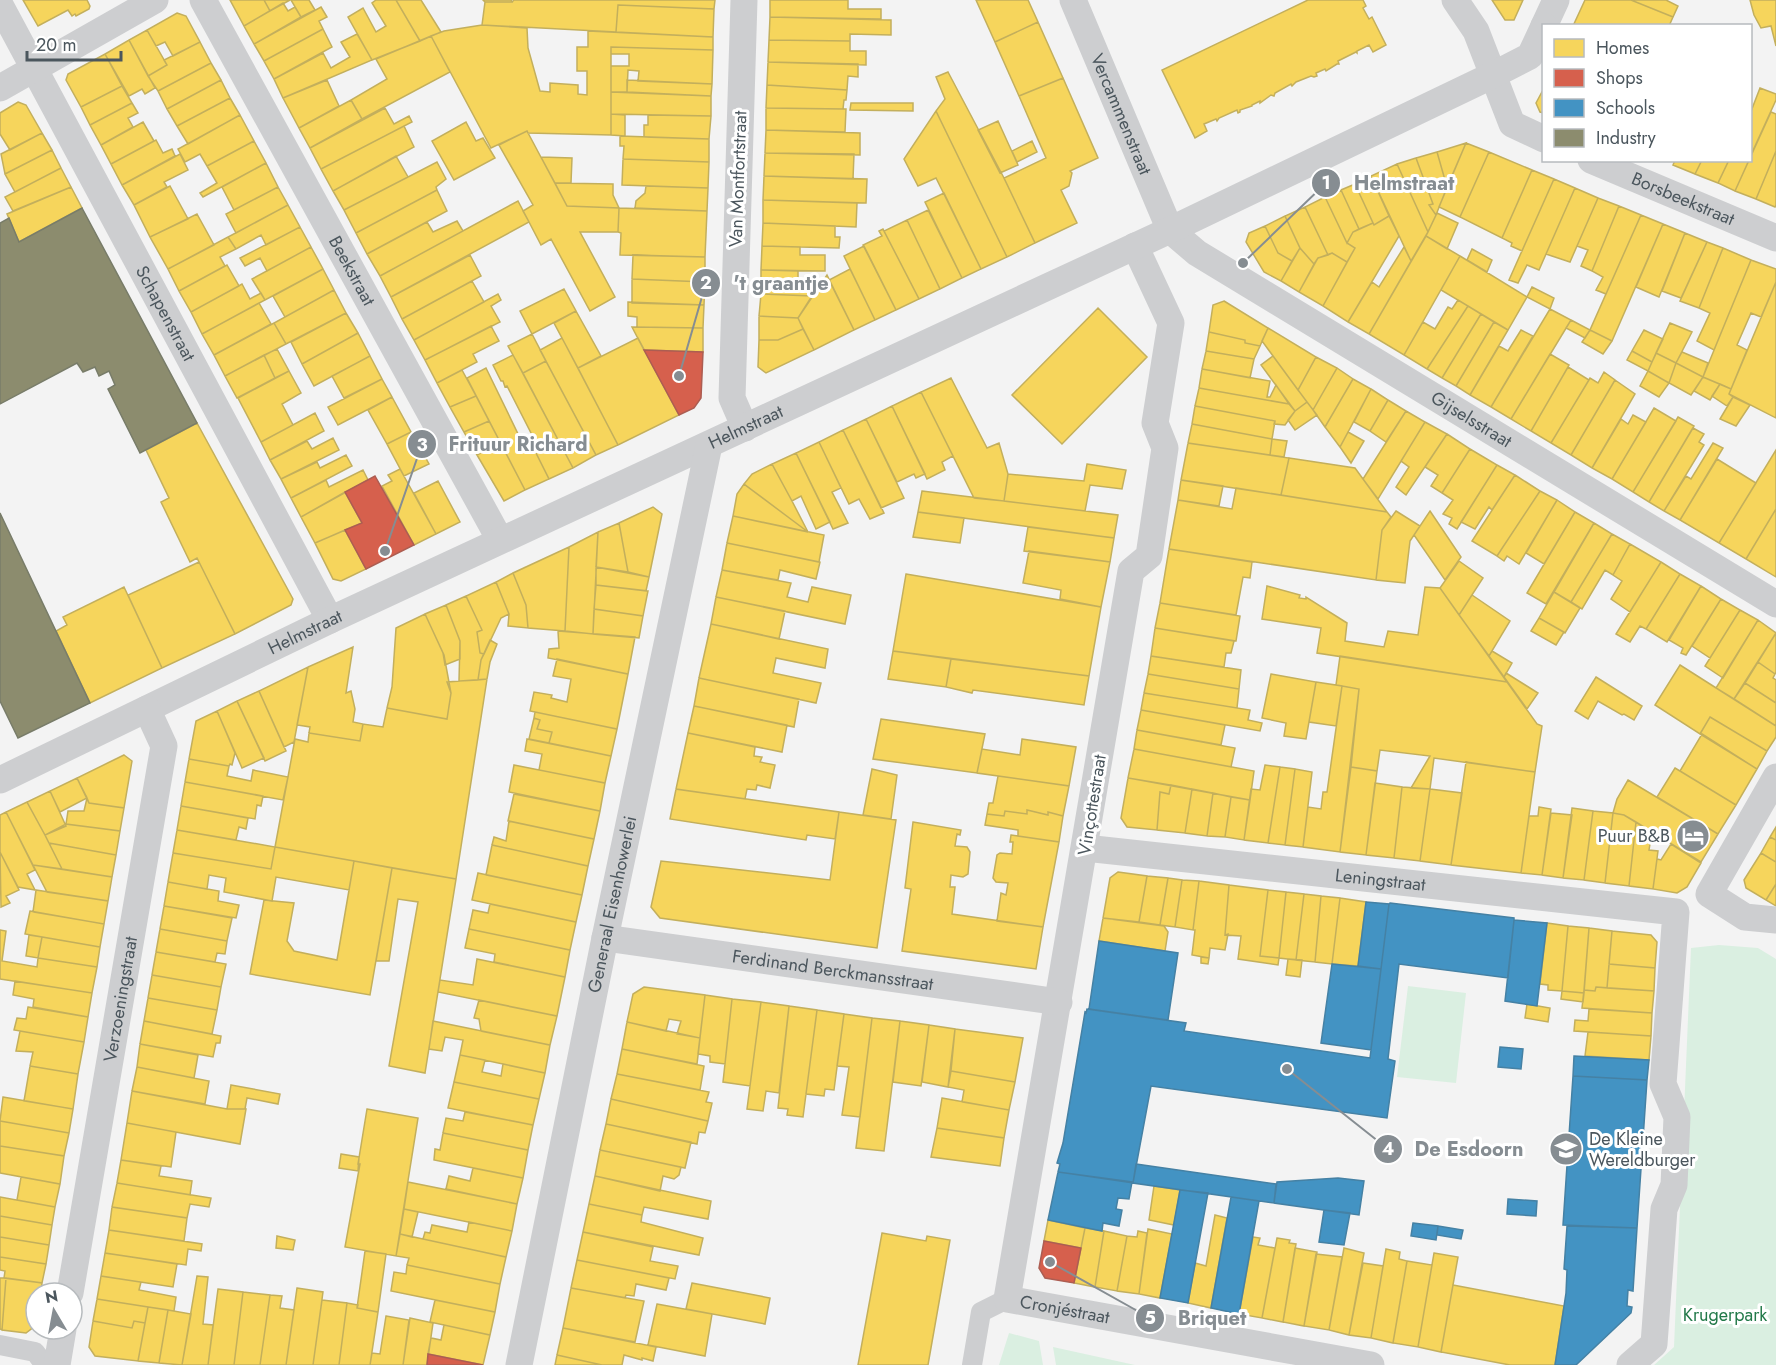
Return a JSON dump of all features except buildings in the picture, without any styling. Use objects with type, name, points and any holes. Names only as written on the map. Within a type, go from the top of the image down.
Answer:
[{"type":"street","points":[[0,88],[155,0]]},
{"type":"street","name":"Beekstraat","points":[[203,0],[500,540]]},
{"type":"street","name":"Van Montfortstraat","points":[[744,0],[732,398],[745,428]]},
{"type":"street","name":"Vercammenstraat","points":[[1073,0],[1170,230]]},
{"type":"street","points":[[1455,0],[1476,31],[1512,124],[1542,138]]},
{"type":"street","name":"Helmstraat","points":[[1545,24],[1556,0]]},
{"type":"street","name":"Schapenstraat","points":[[0,5],[330,620]]},
{"type":"street","name":"Helmstraat","points":[[0,780],[330,620],[1170,230],[1493,75],[1530,56],[1542,30]]},
{"type":"street","name":"Borsbeekstraat","points":[[1596,162],[1776,238]]},
{"type":"street","name":"Gijselsstraat","points":[[1170,230],[1197,254],[1776,604]]},
{"type":"street","name":"Vinçottestraat","points":[[1007,1299],[1131,571],[1149,556],[1165,448],[1155,423],[1171,323],[1135,246]]},
{"type":"street","name":"Generaal Eisenhowerlei","points":[[519,1365],[605,938],[709,445]]},
{"type":"street","name":"Verzoeningstraat","points":[[72,1281],[164,746],[147,709]]},
{"type":"street","points":[[1776,777],[1708,894],[1745,917],[1776,920]]},
{"type":"street","name":"Leningstraat","points":[[1085,848],[1676,912],[1663,1084],[1677,1117],[1674,1185],[1664,1209],[1654,1344],[1630,1365]]},
{"type":"street","name":"Ferdinand Berckmansstraat","points":[[605,938],[1059,1002]]},
{"type":"street","points":[[972,1365],[981,1312],[1007,1299]]},
{"type":"street","name":"Cronjéstraat","points":[[1007,1299],[1371,1365]]},
{"type":"street","points":[[57,1365],[61,1341]]},
{"type":"street","points":[[0,1345],[35,1352],[45,1365]]},
{"type":"green space","name":"Krugerpark","points":[[1719,945],[1758,948],[1776,959],[1776,1365],[1654,1365],[1674,1347],[1691,948]]},
{"type":"green space","points":[[1408,986],[1466,993],[1456,1083],[1397,1077]]},
{"type":"green space","points":[[1009,1333],[1039,1341],[1043,1365],[999,1365]]},
{"type":"green space","points":[[1053,1347],[1135,1365],[1056,1365]]},
{"type":"place","name":"Helmstraat","points":[[1243,263]]},
{"type":"place","name":"'t graantje","points":[[679,376]]},
{"type":"place","name":"Frituur Richard","points":[[385,551]]},
{"type":"place","name":"Puur B&B","points":[[1693,836]]},
{"type":"place","name":"De Esdoorn","points":[[1287,1069]]},
{"type":"place","name":"De Kleine Wereldburger","points":[[1566,1149]]},
{"type":"place","name":"Briquet","points":[[1050,1262]]}]
